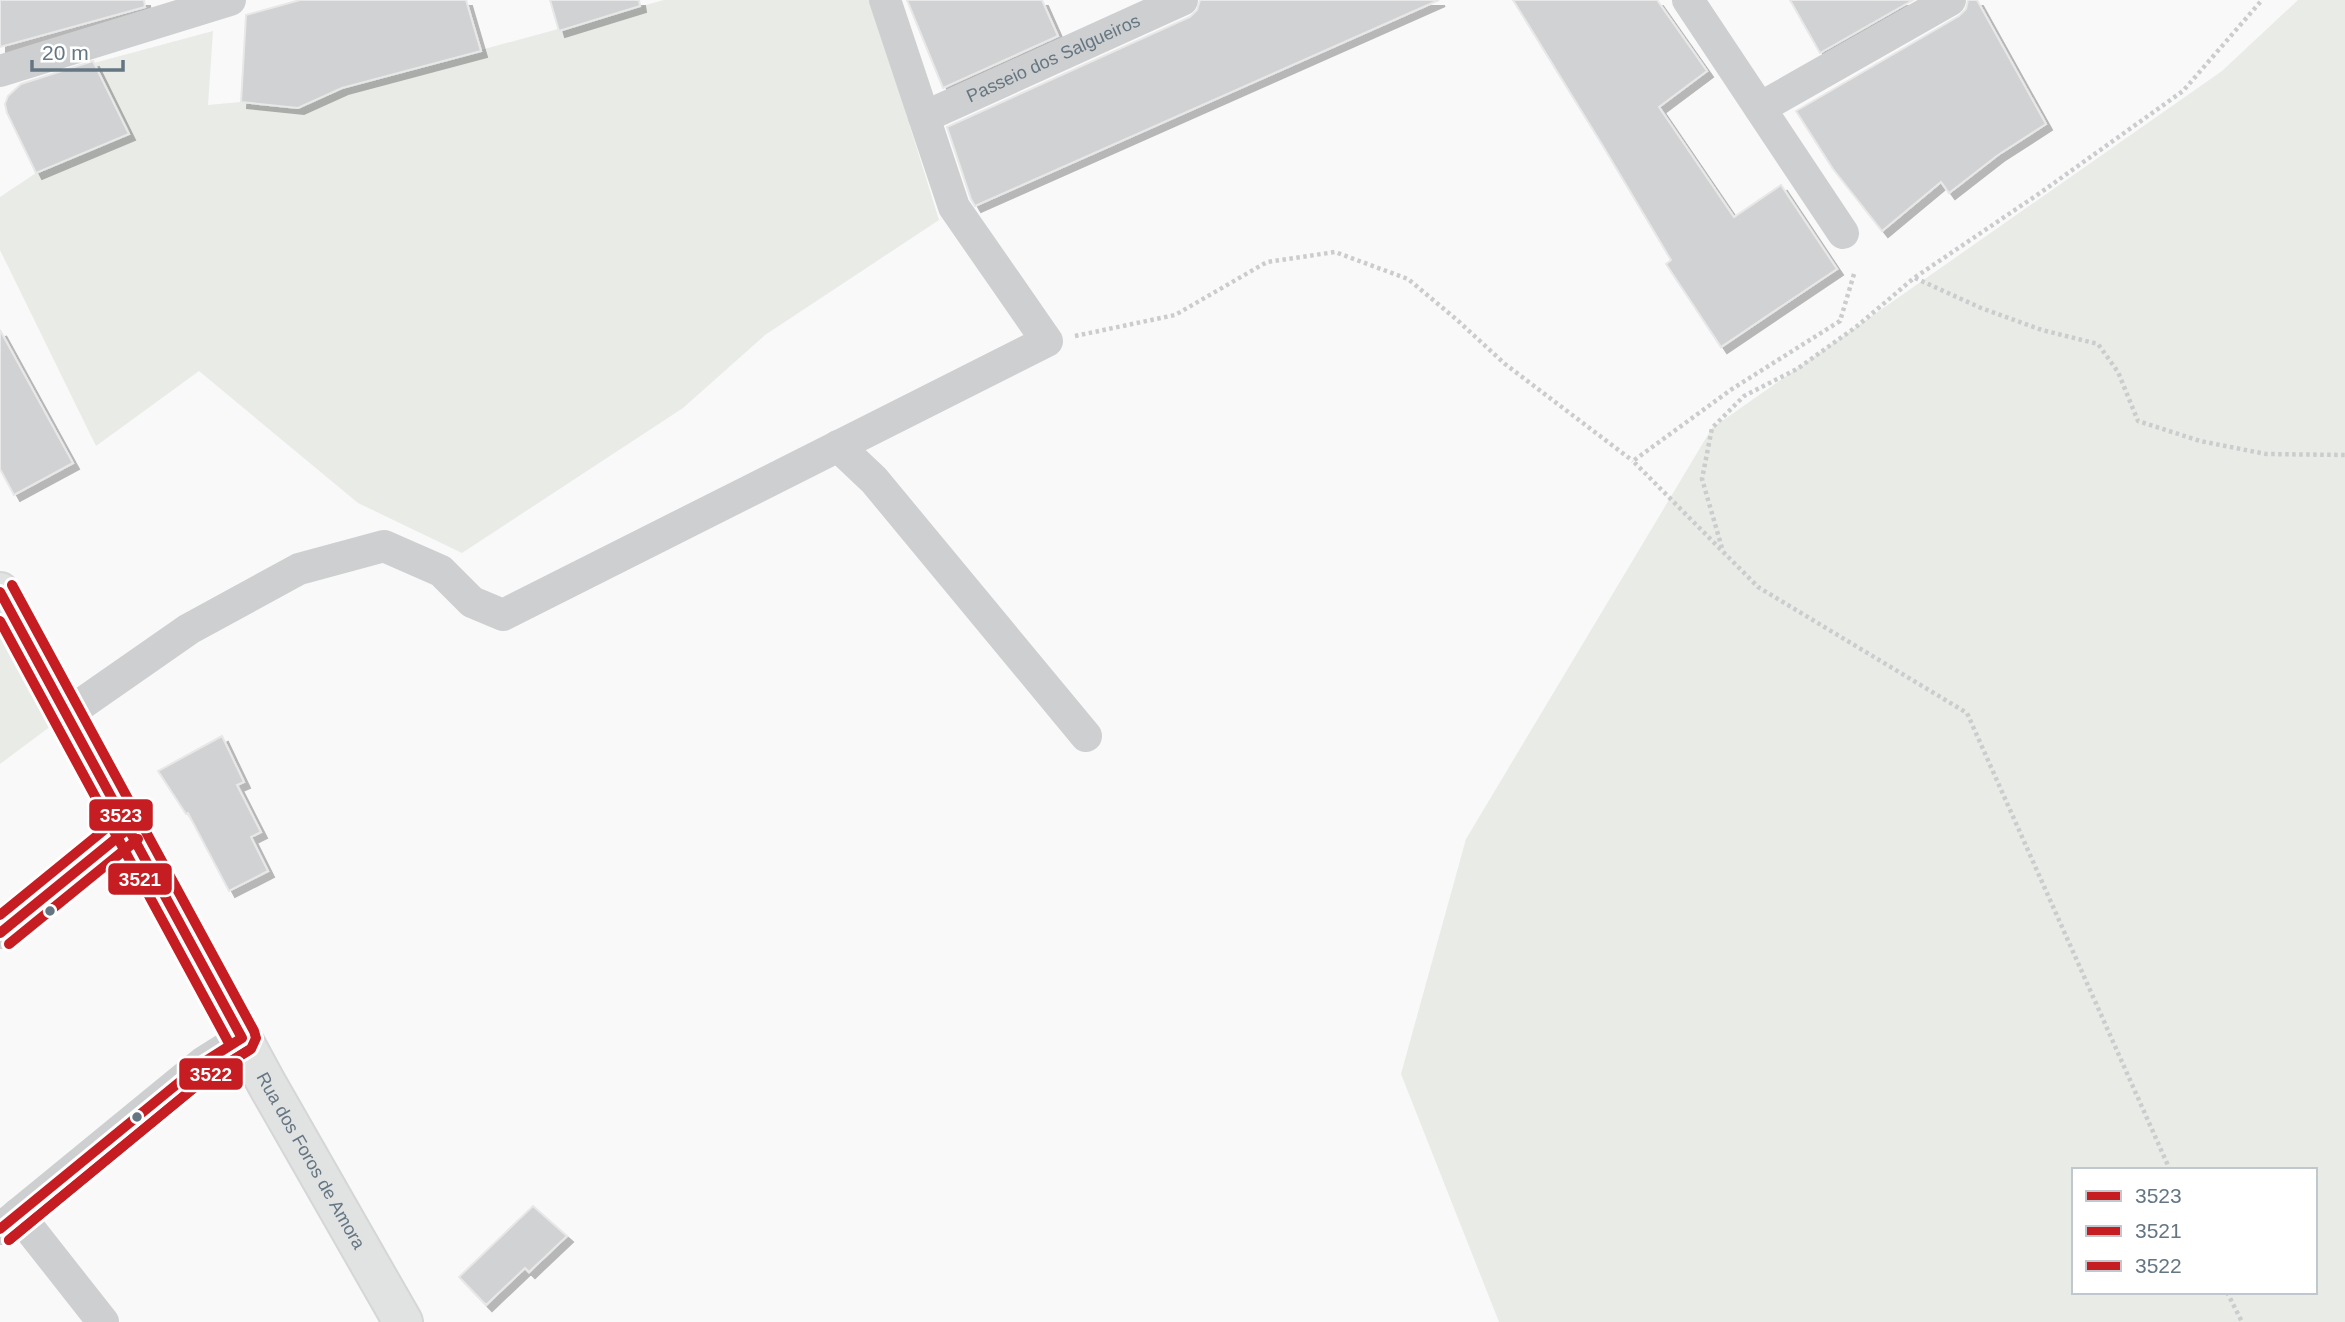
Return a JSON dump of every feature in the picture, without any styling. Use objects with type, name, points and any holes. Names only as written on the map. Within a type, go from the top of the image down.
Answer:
[{"type":"main road","name":"Rua dos Foros de Amora","points":[[0,593],[242,1038],[403,1322]]},
{"type":"street","points":[[0,71],[230,0]]},
{"type":"street","points":[[67,714],[189,629],[299,569],[384,546],[441,571],[472,602],[503,615],[1047,341],[954,207],[885,0]]},
{"type":"street","name":"Passeio dos Salgueiros","points":[[924,117],[1182,0]]},
{"type":"street","points":[[1688,0],[1843,233]]},
{"type":"street","points":[[1760,108],[1950,0]]},
{"type":"street","points":[[838,446],[874,480],[1086,736]]},
{"type":"street","points":[[0,933],[129,828]]},
{"type":"street","points":[[103,1322],[9,1221],[204,1062],[242,1038]]},
{"type":"path","points":[[1723,552],[1702,479],[1712,428],[1744,396],[1797,369],[1856,327],[1914,278],[2040,193],[2183,91],[2262,0]]},
{"type":"path","points":[[1047,341],[1175,314],[1267,262],[1335,252],[1408,279],[1505,364],[1633,461],[1758,587],[1967,713],[2169,1168]]},
{"type":"path","points":[[1633,461],[1732,389],[1840,321],[1854,274]]},
{"type":"path","points":[[1914,278],[1981,308],[2042,330],[2098,344],[2118,372],[2138,421],[2200,441],[2266,454],[2345,455]]},
{"type":"path","points":[[2228,1294],[2242,1322]]},
{"type":"shaded area","points":[[664,0],[871,0],[939,220],[765,335],[683,408],[462,553],[358,503],[199,371],[96,446],[0,250],[0,197],[36,173],[129,134],[94,63],[213,31],[208,105],[241,102],[298,108],[342,88]]},
{"type":"shaded area","points":[[2298,0],[2345,0],[2345,1322],[1499,1322],[1401,1074],[1466,839],[1712,428],[2222,71]]},
{"type":"shaded area","points":[[0,593],[67,714],[0,764]]},
{"type":"building","points":[[0,0],[144,0],[145,7],[0,47]]},
{"type":"building","points":[[300,0],[466,0],[481,51],[342,88],[298,108],[241,102],[246,15]]},
{"type":"building","points":[[550,0],[639,0],[640,6],[559,31]]},
{"type":"building","points":[[907,0],[1042,0],[1058,36],[943,88]]},
{"type":"building","points":[[1200,0],[1439,0],[975,206],[947,127],[1190,17],[1197,10]]},
{"type":"building","points":[[1513,0],[1657,0],[1707,71],[1659,107],[1734,217],[1781,185],[1837,269],[1721,347],[1666,264],[1671,260]]},
{"type":"building","points":[[1790,0],[1913,0],[1820,53]]},
{"type":"building","points":[[1968,0],[1977,0],[2046,124],[1998,155],[1949,193],[1941,182],[1882,231],[1833,169],[1796,111],[1959,16],[1966,9]]},
{"type":"building","points":[[93,61],[129,134],[36,173],[7,113],[5,104],[8,96],[21,84]]},
{"type":"building","points":[[0,330],[73,463],[14,495],[0,469]]},
{"type":"building","points":[[222,736],[244,782],[237,785],[261,832],[251,837],[268,871],[229,891],[188,813],[186,814],[158,771]]},
{"type":"building","points":[[533,1206],[567,1236],[529,1272],[525,1268],[486,1305],[459,1277]]},
{"type":"transit line","name":"3522","points":[[9,1240],[212,1073],[251,1049],[256,1038],[12,585]]},
{"type":"transit line","name":"3523","points":[[0,592],[242,1038]]},
{"type":"transit line","name":"3521","points":[[0,621],[230,1045]]},
{"type":"transit line","name":"3522","points":[[0,915],[120,817]]},
{"type":"transit line","name":"3523","points":[[0,933],[129,828]]},
{"type":"transit line","name":"3521","points":[[9,944],[138,839]]},
{"type":"transit line","name":"3523","points":[[0,1229],[204,1062],[242,1038]]},
{"type":"transit line","name":"3521","points":[[9,1240],[212,1073],[249,1050]]}]
